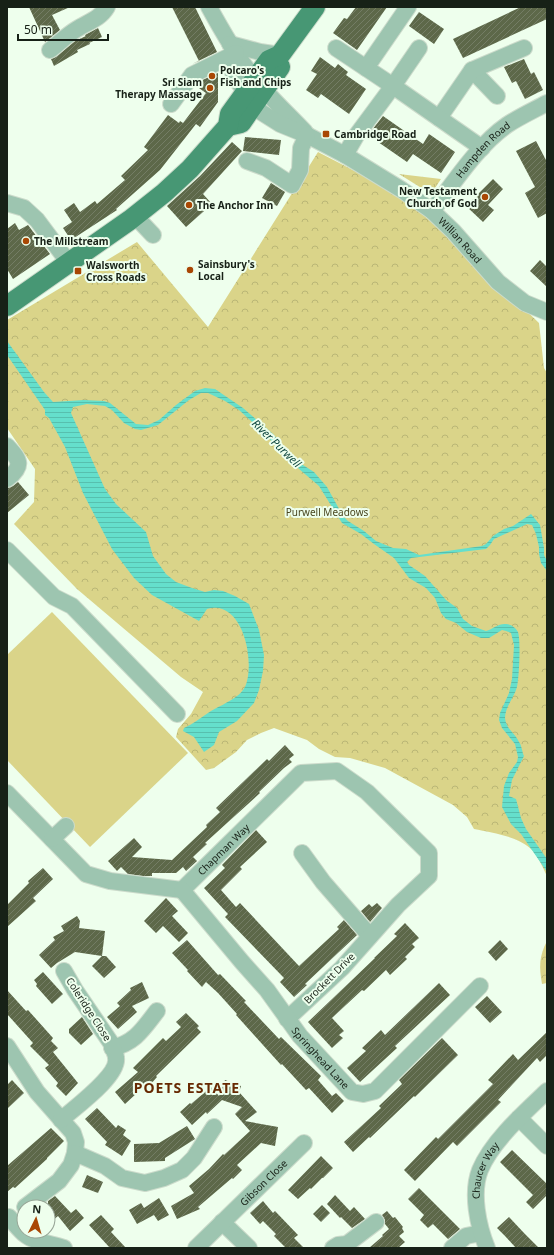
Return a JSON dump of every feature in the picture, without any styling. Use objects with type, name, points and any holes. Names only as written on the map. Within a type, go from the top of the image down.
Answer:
[{"type":"main road","points":[[7,306],[135,216],[164,193],[190,169],[228,126],[241,123],[255,91],[280,67],[280,55],[315,7]]},
{"type":"street","points":[[50,50],[77,29],[99,17],[107,7]]},
{"type":"street","points":[[209,7],[233,48]]},
{"type":"street","points":[[366,68],[408,7]]},
{"type":"street","points":[[171,104],[192,75],[233,48],[280,55]]},
{"type":"street","name":"Willian Road","points":[[233,48],[231,67],[238,83],[255,91],[308,135],[345,155],[402,190],[432,211],[453,231],[498,282],[525,303],[547,312]]},
{"type":"street","points":[[336,48],[482,148]]},
{"type":"street","points":[[345,155],[356,136],[419,48]]},
{"type":"street","points":[[439,118],[472,70],[524,48]]},
{"type":"street","points":[[472,70],[497,96]]},
{"type":"street","name":"Hampden Road","points":[[432,211],[491,138],[506,125],[547,103]]},
{"type":"street","points":[[247,161],[266,168],[292,185],[300,170],[301,148],[308,135]]},
{"type":"street","points":[[7,203],[24,208],[38,220],[69,263]]},
{"type":"street","points":[[135,216],[153,235]]},
{"type":"street","points":[[7,446],[16,457],[18,466],[17,471],[7,479]]},
{"type":"street","points":[[7,550],[54,597],[72,606],[177,714]]},
{"type":"street","name":"Chapman Way","points":[[182,890],[301,774],[337,771],[367,792],[429,854]]},
{"type":"street","points":[[7,793],[86,874],[110,881],[182,890]]},
{"type":"street","points":[[52,839],[66,826]]},
{"type":"street","points":[[302,853],[323,882],[370,936]]},
{"type":"street","name":"Brockett Drive","points":[[287,1019],[342,968],[398,905],[429,876],[429,854]]},
{"type":"street","name":"Springhead Lane","points":[[182,890],[267,990],[300,1036],[352,1092],[363,1094],[375,1092],[480,986]]},
{"type":"street","name":"Coleridge Close","points":[[61,1120],[106,1080],[116,1065],[116,1057],[108,1038],[75,990],[64,971]]},
{"type":"street","points":[[112,1048],[123,1046],[131,1041],[158,1011]]},
{"type":"street","points":[[10,1056],[37,1092],[73,1133],[76,1142],[72,1165],[59,1180],[35,1199]]},
{"type":"street","name":"Chaucer Way","points":[[487,1248],[481,1233],[475,1190],[480,1170],[491,1150],[519,1118],[547,1091]]},
{"type":"street","points":[[519,1118],[547,1146]]},
{"type":"street","points":[[75,1154],[105,1166],[122,1178],[145,1183],[164,1178],[182,1170],[194,1158],[214,1127]]},
{"type":"street","name":"Gibson Close","points":[[196,1248],[304,1143]]},
{"type":"street","points":[[8,1218],[26,1236],[39,1242],[64,1248]]},
{"type":"street","points":[[222,1222],[249,1248]]},
{"type":"street","points":[[336,1246],[347,1244],[376,1222]]},
{"type":"street","points":[[452,1248],[466,1236],[481,1233]]},
{"type":"green space","name":"Purwell Meadows","points":[[318,152],[380,184],[434,221],[539,323],[544,368],[547,373],[547,876],[533,851],[521,842],[505,836],[474,829],[467,817],[453,805],[385,768],[350,758],[335,757],[319,749],[307,740],[274,728],[247,740],[236,752],[214,768],[206,770],[176,737],[178,729],[191,714],[203,692],[181,677],[77,589],[14,524],[34,502],[35,469],[7,428],[7,320],[137,242],[208,327]]},
{"type":"green space","points":[[399,174],[441,179],[431,194]]},
{"type":"green space","points":[[52,612],[188,753],[90,847],[7,760],[7,655]]},
{"type":"green space","points":[[547,941],[547,983],[542,984],[540,962],[542,952]]},
{"type":"water","name":"River Purwell","points":[[7,341],[53,402],[84,400],[104,401],[110,403],[136,424],[148,425],[159,420],[195,391],[205,388],[215,389],[243,408],[273,434],[295,460],[314,472],[327,487],[343,516],[348,521],[376,541],[393,548],[406,549],[419,555],[482,546],[486,544],[493,536],[504,529],[513,526],[531,514],[540,525],[544,555],[547,561],[547,571],[541,563],[536,534],[532,525],[527,524],[494,539],[486,549],[411,558],[407,562],[425,576],[446,600],[457,608],[463,619],[472,626],[486,631],[501,624],[508,624],[513,626],[518,632],[520,651],[518,682],[516,691],[506,710],[505,718],[507,725],[520,744],[524,756],[512,780],[509,796],[516,799],[521,818],[526,829],[547,859],[547,872],[521,834],[511,824],[502,807],[504,786],[509,773],[517,762],[518,757],[515,744],[502,728],[499,720],[500,713],[509,693],[512,679],[514,645],[511,633],[502,630],[489,638],[481,638],[467,632],[456,623],[446,619],[441,613],[435,598],[426,588],[409,578],[394,558],[361,534],[342,523],[319,486],[292,463],[262,431],[239,410],[225,401],[208,393],[201,393],[189,400],[158,425],[141,430],[135,429],[124,423],[112,410],[105,406],[87,404],[73,407],[71,413],[105,489],[116,504],[146,532],[153,556],[166,574],[176,582],[192,588],[205,592],[214,590],[223,591],[249,604],[259,630],[264,655],[263,671],[259,690],[254,703],[237,721],[219,732],[214,745],[204,752],[194,737],[183,731],[184,728],[234,698],[245,687],[249,663],[244,635],[238,623],[230,613],[219,608],[207,609],[199,621],[152,595],[134,578],[112,549],[83,493],[65,447],[49,418],[45,415],[45,410],[7,355]]},
{"type":"building","points":[[29,7],[70,7],[52,15],[60,30],[45,42]]},
{"type":"building","points":[[172,7],[195,7],[217,52],[199,61]]},
{"type":"building","points":[[356,7],[387,7],[357,50],[333,33],[344,18],[347,19]]},
{"type":"building","points":[[521,7],[547,7],[547,19],[463,58],[453,39]]},
{"type":"building","points":[[419,12],[444,29],[434,44],[409,26]]},
{"type":"building","points":[[98,28],[102,37],[89,43],[85,35]]},
{"type":"building","points":[[86,36],[90,44],[77,50],[78,52],[54,66],[51,59],[56,57],[75,41]]},
{"type":"building","points":[[320,57],[335,68],[338,64],[348,72],[346,75],[366,89],[349,114],[321,94],[318,98],[306,90],[317,74],[311,71]]},
{"type":"building","points":[[524,59],[531,74],[534,72],[543,90],[525,99],[516,81],[512,83],[504,67]]},
{"type":"building","points":[[218,73],[218,102],[200,127],[196,124],[160,170],[116,209],[117,210],[71,240],[63,228],[72,222],[64,210],[74,203],[80,212],[95,201],[97,204],[125,180],[121,176],[148,150],[144,147],[168,115],[179,123],[180,121],[183,123],[206,93],[196,86],[198,82]]},
{"type":"building","points":[[383,116],[423,144],[429,134],[455,152],[441,173],[413,154],[407,162],[368,135]]},
{"type":"building","points":[[245,137],[281,140],[279,155],[243,151]]},
{"type":"building","points":[[536,141],[547,162],[547,213],[538,218],[525,193],[535,187],[516,151]]},
{"type":"building","points":[[232,142],[242,151],[203,194],[212,204],[186,227],[167,206],[200,176]]},
{"type":"building","name":"New Testament Church of God","points":[[493,179],[503,189],[488,205],[494,210],[483,222],[466,206]]},
{"type":"building","points":[[271,183],[285,192],[277,206],[262,198]]},
{"type":"building","name":"The Millstream","points":[[15,223],[19,230],[28,225],[50,254],[13,279],[7,269],[7,229]]},
{"type":"building","points":[[540,260],[547,267],[547,287],[530,271]]},
{"type":"building","points":[[18,482],[29,495],[7,513],[7,488]]},
{"type":"building","points":[[285,745],[294,755],[289,759],[292,762],[205,843],[207,844],[193,857],[197,861],[186,871],[183,867],[176,873],[152,873],[152,876],[143,876],[128,874],[121,867],[117,871],[108,861],[134,838],[142,847],[132,857],[172,860],[207,827],[206,825],[220,812],[216,808],[267,759],[269,761]]},
{"type":"building","points":[[256,830],[267,842],[240,867],[242,869],[221,890],[236,907],[240,903],[299,966],[339,929],[337,927],[344,920],[357,935],[305,984],[307,985],[294,997],[280,982],[284,978],[225,917],[228,914],[204,888],[225,868],[222,865]]},
{"type":"building","points":[[43,868],[53,879],[33,898],[36,901],[7,927],[7,905],[29,883],[28,881]]},
{"type":"building","points":[[166,898],[178,911],[172,916],[188,933],[179,942],[163,926],[156,933],[144,921]]},
{"type":"building","points":[[377,903],[382,908],[370,922],[361,911],[369,904],[372,907]]},
{"type":"building","points":[[77,916],[80,921],[79,928],[105,931],[102,956],[75,952],[51,968],[39,955],[55,940],[53,937],[64,931],[61,926]]},
{"type":"building","points":[[405,923],[419,938],[412,944],[415,947],[405,957],[407,959],[390,975],[386,970],[332,1018],[344,1031],[339,1035],[343,1038],[332,1048],[308,1022],[397,936],[394,934]]},
{"type":"building","points":[[187,940],[218,975],[220,974],[246,1001],[244,1002],[279,1039],[281,1037],[321,1076],[318,1080],[332,1096],[336,1093],[344,1101],[332,1113],[309,1088],[306,1090],[282,1064],[281,1065],[218,993],[206,982],[202,987],[187,971],[188,970],[172,953]]},
{"type":"building","points":[[500,940],[508,949],[496,961],[488,952]]},
{"type":"building","points":[[102,956],[106,956],[116,967],[104,978],[92,966]]},
{"type":"building","points":[[43,972],[63,994],[52,1004],[36,986],[37,984],[34,980]]},
{"type":"building","points":[[142,982],[149,998],[132,1006],[137,1012],[118,1029],[107,1017],[120,1006],[117,1003],[131,990],[130,988]]},
{"type":"building","points":[[439,983],[450,995],[395,1046],[397,1048],[360,1082],[347,1068],[366,1051],[362,1048],[381,1030],[385,1035]]},
{"type":"building","points":[[7,990],[26,1011],[28,1010],[53,1038],[51,1041],[58,1048],[53,1052],[78,1083],[66,1096],[56,1086],[58,1083],[45,1068],[49,1065],[30,1046],[33,1043],[7,1014]]},
{"type":"building","points":[[487,996],[502,1012],[490,1023],[475,1007]]},
{"type":"building","points":[[186,1013],[199,1026],[197,1028],[201,1032],[156,1076],[157,1077],[150,1085],[148,1083],[125,1104],[115,1092],[138,1072],[133,1068],[163,1038],[166,1041],[181,1027],[176,1022]]},
{"type":"building","points":[[82,1017],[93,1034],[81,1045],[69,1033],[69,1029]]},
{"type":"building","points":[[547,1032],[547,1055],[540,1062],[537,1058],[498,1100],[501,1102],[457,1146],[453,1142],[415,1181],[404,1170],[436,1137],[438,1139],[493,1084],[488,1080],[513,1054],[518,1060]]},
{"type":"building","points":[[442,1038],[458,1055],[415,1097],[414,1096],[353,1152],[344,1142],[381,1108],[379,1106],[402,1084],[399,1080]]},
{"type":"building","points":[[12,1080],[24,1093],[7,1109],[7,1085]]},
{"type":"building","points":[[225,1080],[241,1086],[239,1092],[257,1112],[245,1121],[278,1127],[275,1146],[261,1143],[237,1165],[242,1170],[198,1207],[200,1209],[177,1219],[171,1206],[194,1193],[189,1186],[250,1131],[235,1114],[242,1107],[222,1100],[192,1125],[180,1112],[211,1087],[219,1096]]},
{"type":"building","points":[[97,1108],[116,1128],[118,1125],[126,1130],[123,1135],[131,1141],[122,1156],[105,1145],[107,1142],[85,1119]]},
{"type":"building","points":[[187,1126],[195,1139],[165,1158],[165,1161],[134,1162],[134,1144],[159,1143]]},
{"type":"building","points":[[51,1128],[64,1141],[47,1159],[15,1188],[13,1187],[7,1192],[7,1166]]},
{"type":"building","points":[[512,1150],[547,1184],[547,1195],[533,1209],[526,1202],[533,1195],[500,1162]]},
{"type":"building","points":[[321,1156],[333,1168],[298,1199],[288,1190]]},
{"type":"building","points":[[87,1175],[103,1182],[98,1193],[82,1187]]},
{"type":"building","points":[[419,1188],[460,1229],[448,1239],[433,1224],[428,1228],[420,1220],[424,1215],[408,1199]]},
{"type":"building","points":[[335,1195],[350,1211],[354,1207],[365,1219],[352,1228],[327,1204]]},
{"type":"building","points":[[55,1196],[71,1213],[76,1209],[84,1218],[70,1231],[58,1216],[56,1218],[56,1199],[51,1199]]},
{"type":"building","points":[[159,1198],[169,1215],[158,1221],[154,1215],[137,1224],[129,1210],[141,1203],[144,1208]]},
{"type":"building","points":[[263,1201],[273,1213],[275,1211],[298,1235],[294,1238],[304,1248],[286,1248],[274,1236],[276,1234],[263,1221],[260,1224],[250,1213]]},
{"type":"building","points":[[322,1205],[330,1213],[321,1222],[313,1214]]},
{"type":"building","points":[[387,1211],[393,1218],[395,1217],[403,1227],[404,1232],[399,1236],[405,1242],[398,1248],[369,1248],[389,1229],[385,1224],[385,1220],[382,1215]]},
{"type":"building","points":[[101,1215],[114,1229],[111,1232],[126,1248],[110,1248],[89,1225]]},
{"type":"building","points":[[509,1217],[539,1248],[516,1248],[497,1228]]},
{"type":"place","name":"Polcaro's Fish and Chips","points":[[212,76]]},
{"type":"place","name":"Sri Siam Therapy Massage","points":[[210,88]]},
{"type":"place","name":"Cambridge Road","points":[[326,134]]},
{"type":"place","name":"New Testament Church of God","points":[[485,197]]},
{"type":"place","name":"The Anchor Inn","points":[[189,205]]},
{"type":"place","name":"The Millstream","points":[[26,241]]},
{"type":"place","name":"Sainsbury's Local","points":[[190,270]]},
{"type":"place","name":"Walsworth Cross Roads","points":[[78,271]]},
{"type":"district","name":"POETS ESTATE","points":[[187,1087]]}]
